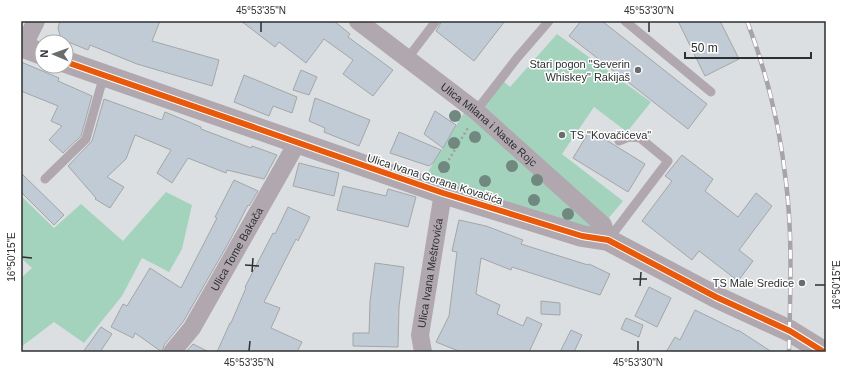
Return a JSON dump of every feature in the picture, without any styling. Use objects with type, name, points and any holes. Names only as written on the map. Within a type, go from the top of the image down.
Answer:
[{"type":"street","points":[[29,49],[36,21]]},
{"type":"street","name":"Ulica Milana i Naste Rojc","points":[[358,21],[476,112],[603,225],[608,240]]},
{"type":"street","name":"Ulica Ivana Gorana Kovačića","points":[[74,65],[437,191],[582,236],[608,240],[716,297],[790,331],[824,352]]},
{"type":"street","name":"Ulica Tome Bakača","points":[[172,352],[192,328],[297,143]]},
{"type":"street","name":"Ulica Ivana Meštrovića","points":[[423,352],[420,335],[437,191]]},
{"type":"lane","points":[[407,59],[436,21]]},
{"type":"lane","points":[[476,112],[517,58],[549,21]]},
{"type":"lane","points":[[625,21],[711,92]]},
{"type":"lane","points":[[45,179],[86,139],[104,76]]},
{"type":"lane","points":[[608,240],[668,161],[640,138],[629,137],[619,141]]},
{"type":"path","points":[[437,191],[476,112]]},
{"type":"green space","points":[[557,34],[651,102],[627,132],[594,107],[562,154],[623,201],[603,225],[590,234],[420,185],[468,106],[475,111],[501,79],[510,87]]},
{"type":"green space","points":[[166,192],[192,205],[182,249],[169,272],[142,258],[122,296],[84,343],[54,322],[21,347],[21,278],[32,268],[21,258],[21,196],[54,228],[81,204],[123,241]]},
{"type":"building","points":[[60,21],[160,21],[152,41],[219,60],[212,86],[137,64],[90,45],[88,50],[74,44],[74,34],[60,34],[58,28]]},
{"type":"building","points":[[241,21],[334,21],[350,34],[348,37],[393,70],[373,96],[343,74],[353,60],[324,39],[306,63],[279,42],[275,47]]},
{"type":"building","points":[[442,21],[505,21],[474,61],[436,31]]},
{"type":"building","name":"Stari pogon \"Severin Whiskey\" Rakijaš","points":[[581,21],[602,21],[707,104],[688,129],[569,36]]},
{"type":"building","points":[[678,21],[720,21],[739,59],[705,76]]},
{"type":"building","points":[[21,62],[34,67],[34,74],[50,74],[59,78],[58,81],[92,96],[81,136],[63,153],[49,140],[62,126],[51,121],[58,106],[21,91]]},
{"type":"building","points":[[301,70],[317,77],[309,95],[293,90]]},
{"type":"building","points":[[244,75],[297,97],[292,113],[273,106],[269,116],[234,102]]},
{"type":"building","points":[[315,98],[370,120],[359,146],[324,132],[325,128],[309,121]]},
{"type":"building","points":[[104,99],[162,120],[165,112],[201,127],[201,129],[251,148],[252,146],[277,155],[264,179],[227,170],[226,173],[188,158],[172,183],[157,173],[171,150],[135,135],[126,159],[107,177],[124,187],[110,208],[95,199],[96,198],[68,166],[92,141]]},
{"type":"building","points":[[435,111],[456,125],[443,148],[424,134]]},
{"type":"building","points":[[590,130],[645,164],[628,192],[573,158]]},
{"type":"building","points":[[399,132],[441,150],[433,163],[429,166],[390,153]]},
{"type":"building","points":[[682,155],[713,179],[705,191],[738,217],[756,193],[772,206],[739,250],[753,261],[738,281],[699,251],[692,260],[642,221],[672,181],[665,176]]},
{"type":"building","points":[[299,163],[339,173],[334,196],[293,186]]},
{"type":"building","points":[[21,173],[64,215],[54,225],[21,192]]},
{"type":"building","points":[[234,180],[258,191],[249,206],[248,205],[229,242],[183,322],[164,345],[162,352],[135,333],[133,338],[111,327],[123,304],[127,306],[150,268],[181,288],[217,218],[215,217]]},
{"type":"building","points":[[343,186],[386,196],[388,189],[416,197],[408,227],[337,210]]},
{"type":"building","points":[[288,207],[310,217],[298,241],[296,239],[264,302],[280,308],[271,328],[302,342],[297,352],[217,352],[231,323],[246,288],[245,287],[273,233],[275,234]]},
{"type":"building","points":[[459,220],[486,226],[523,240],[521,244],[588,265],[589,264],[610,274],[600,295],[512,267],[511,270],[481,258],[476,294],[500,305],[497,314],[523,326],[527,317],[542,324],[529,352],[461,352],[436,342],[449,316],[457,252],[452,251]]},
{"type":"building","points":[[375,263],[404,267],[399,307],[398,347],[353,346],[353,333],[369,333],[370,302]]},
{"type":"building","points":[[649,287],[671,298],[657,327],[635,316]]},
{"type":"building","points":[[541,301],[560,303],[560,315],[541,314]]},
{"type":"building","points":[[695,310],[738,330],[772,352],[666,352],[675,337],[680,340]]},
{"type":"building","points":[[626,318],[643,325],[639,337],[621,329]]},
{"type":"building","points":[[101,327],[112,334],[100,352],[83,352]]},
{"type":"building","points":[[571,330],[582,335],[574,352],[560,352]]},
{"type":"building","points":[[193,344],[209,352],[186,352]]},
{"type":"railway","points":[[747,21],[767,80],[783,161],[790,224],[789,352]]},
{"type":"cycle path","points":[[74,65],[443,193],[582,236],[608,240],[716,297],[790,331],[824,352]]},
{"type":"place","name":"Stari pogon \"Severin Whiskey\" Rakijaš","points":[[638,70]]},
{"type":"place","name":"TS \"Kovačićeva\"","points":[[562,135]]},
{"type":"place","name":"TS Male Sredice","points":[[802,283]]}]
